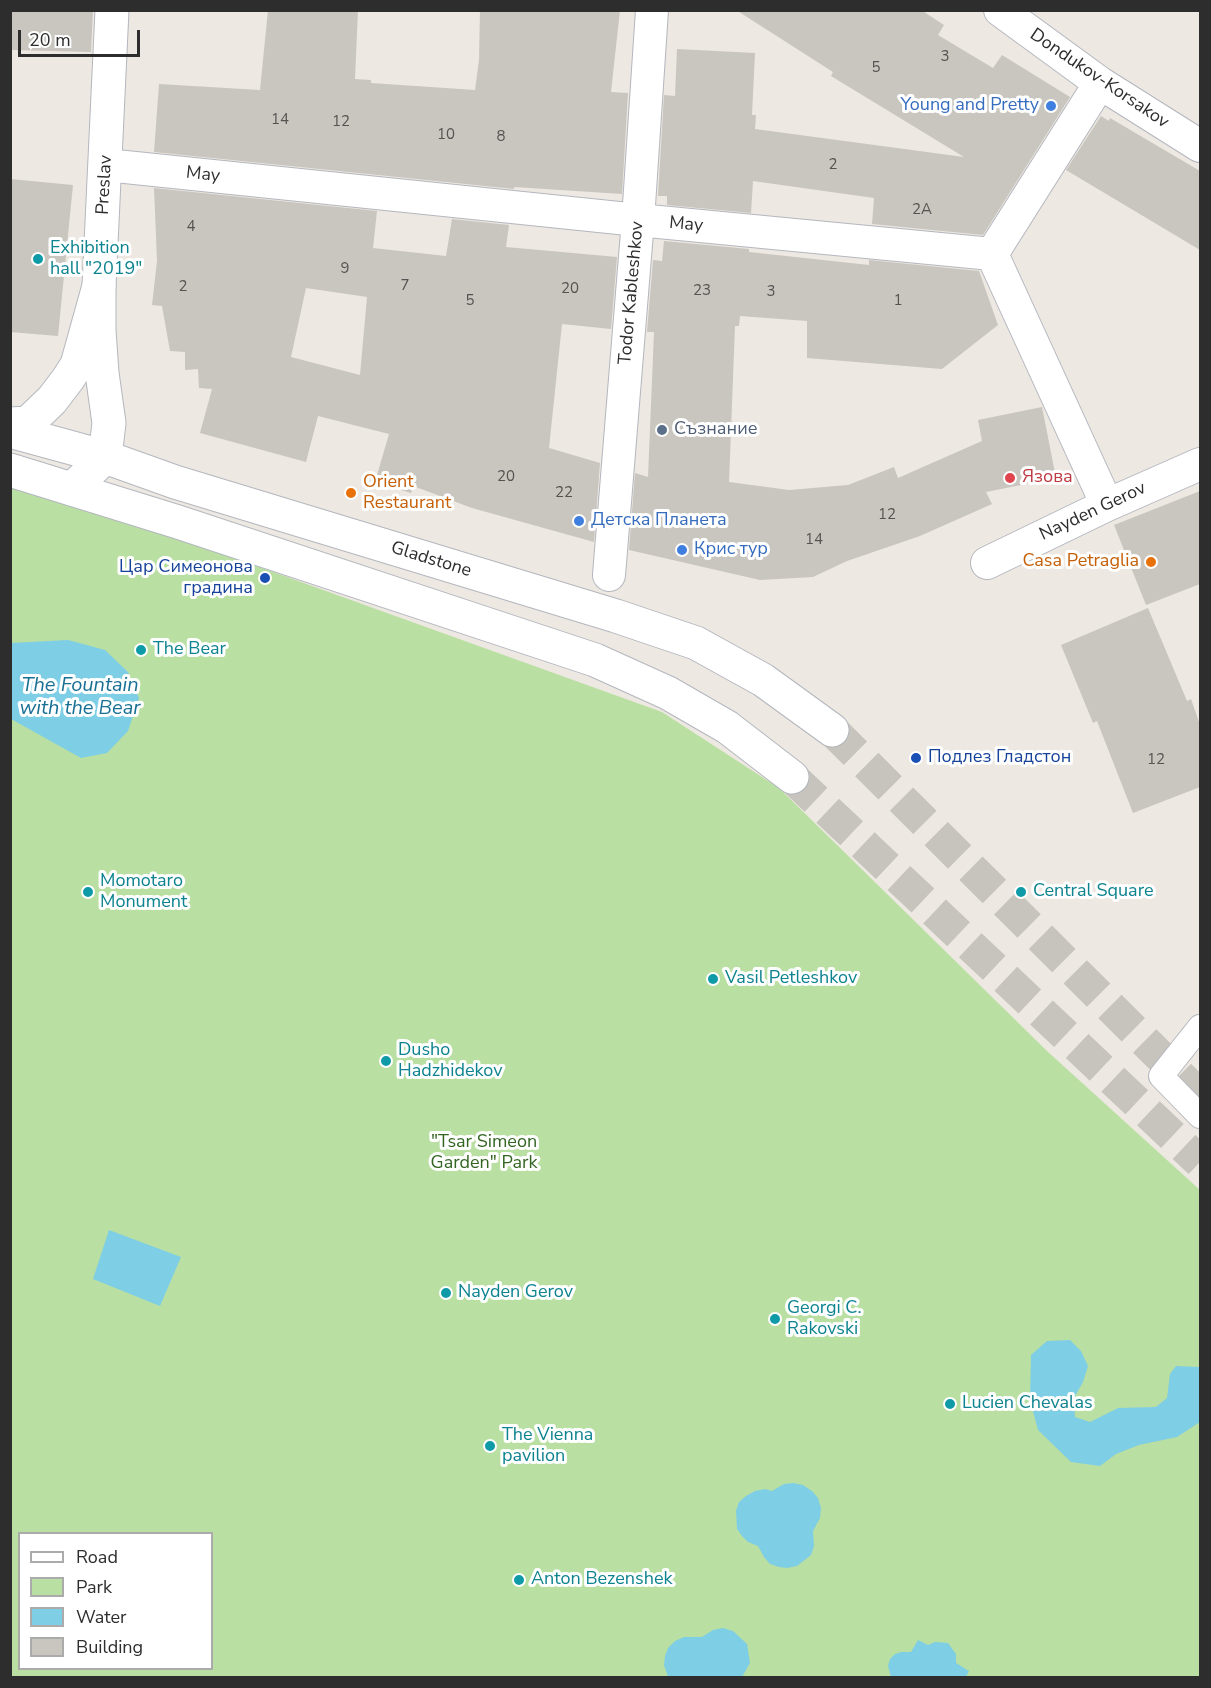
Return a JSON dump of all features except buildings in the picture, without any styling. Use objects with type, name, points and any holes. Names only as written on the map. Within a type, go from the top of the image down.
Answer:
[{"type":"main road","name":"Preslav","points":[[105,458],[109,423],[102,373],[99,286],[112,10]]},
{"type":"main road","points":[[10,424],[28,423],[52,400],[68,379],[77,365],[99,286]]},
{"type":"main road","name":"Gladstone","points":[[10,431],[105,458],[175,482],[616,616],[696,643],[764,680],[832,730]]},
{"type":"main road","points":[[72,489],[105,458]]},
{"type":"main road","points":[[10,470],[595,660],[668,693],[727,727],[792,777]]},
{"type":"street","name":"Todor Kableshkov","points":[[609,574],[638,220],[652,10]]},
{"type":"street","name":"Dondukov-Korsakov","points":[[1000,10],[1100,83],[1200,146]]},
{"type":"street","points":[[1100,83],[992,254],[1107,505]]},
{"type":"street","name":"May","points":[[106,165],[992,254]]},
{"type":"street","name":"Nayden Gerov","points":[[987,562],[1200,464]]},
{"type":"street","points":[[1200,1027],[1161,1076],[1200,1116]]},
{"type":"green space","name":"\"Tsar Simeon Garden\" Park","points":[[11,486],[226,555],[662,712],[779,788],[1047,1051],[1200,1190],[1200,1677],[11,1677]]},
{"type":"water","name":"The Fountain with the Bear","points":[[68,640],[105,650],[128,672],[139,698],[128,731],[107,753],[81,758],[11,719],[11,643]]},
{"type":"water","points":[[109,1230],[181,1257],[160,1306],[93,1279]]},
{"type":"water","points":[[1070,1340],[1081,1351],[1088,1366],[1083,1382],[1074,1398],[1075,1417],[1090,1422],[1118,1408],[1156,1407],[1167,1398],[1170,1374],[1176,1366],[1199,1367],[1200,1369],[1200,1422],[1177,1437],[1139,1445],[1116,1454],[1100,1466],[1071,1462],[1038,1430],[1030,1400],[1031,1355],[1047,1341]]},
{"type":"water","points":[[784,1484],[803,1485],[812,1491],[818,1498],[821,1508],[820,1518],[813,1531],[814,1546],[811,1555],[797,1566],[787,1568],[770,1564],[758,1546],[748,1542],[742,1536],[737,1529],[736,1511],[739,1502],[755,1491],[765,1489],[772,1491]]},
{"type":"water","points":[[723,1628],[733,1631],[747,1644],[750,1663],[742,1677],[668,1677],[664,1665],[665,1656],[668,1648],[675,1641],[684,1637],[702,1637],[713,1630]]},
{"type":"water","points":[[918,1640],[928,1645],[935,1642],[948,1643],[956,1654],[956,1663],[969,1671],[966,1677],[891,1677],[888,1666],[890,1659],[901,1652],[911,1652]]},
{"type":"tunnel","points":[[832,730],[1200,1096]]},
{"type":"tunnel","points":[[792,777],[1200,1162]]},
{"type":"place","name":"Young and Pretty","points":[[1051,106]]},
{"type":"place","name":"Exhibition hall \"2019\"","points":[[38,259]]},
{"type":"place","name":"Съзнание","points":[[662,430]]},
{"type":"place","name":"Язова","points":[[1010,478]]},
{"type":"place","name":"Orient Restaurant","points":[[351,493]]},
{"type":"place","name":"Детска Планета","points":[[579,521]]},
{"type":"place","name":"Крис тур","points":[[682,550]]},
{"type":"place","name":"Casa Petraglia","points":[[1151,562]]},
{"type":"place","name":"Цар Симеонова градина","points":[[265,578]]},
{"type":"place","name":"The Bear","points":[[141,650]]},
{"type":"place","name":"Подлез Гладстон","points":[[916,758]]},
{"type":"place","name":"Momotaro Monument","points":[[88,892]]},
{"type":"place","name":"Central Square","points":[[1021,892]]},
{"type":"place","name":"Vasil Petleshkov","points":[[713,979]]},
{"type":"place","name":"Dusho Hadzhidekov","points":[[386,1061]]},
{"type":"place","name":"Nayden Gerov","points":[[446,1293]]},
{"type":"place","name":"Georgi C. Rakovski","points":[[775,1319]]},
{"type":"place","name":"Lucien Chevalas","points":[[950,1404]]},
{"type":"place","name":"The Vienna pavilion","points":[[490,1446]]},
{"type":"place","name":"Anton Bezenshek","points":[[519,1580]]}]
